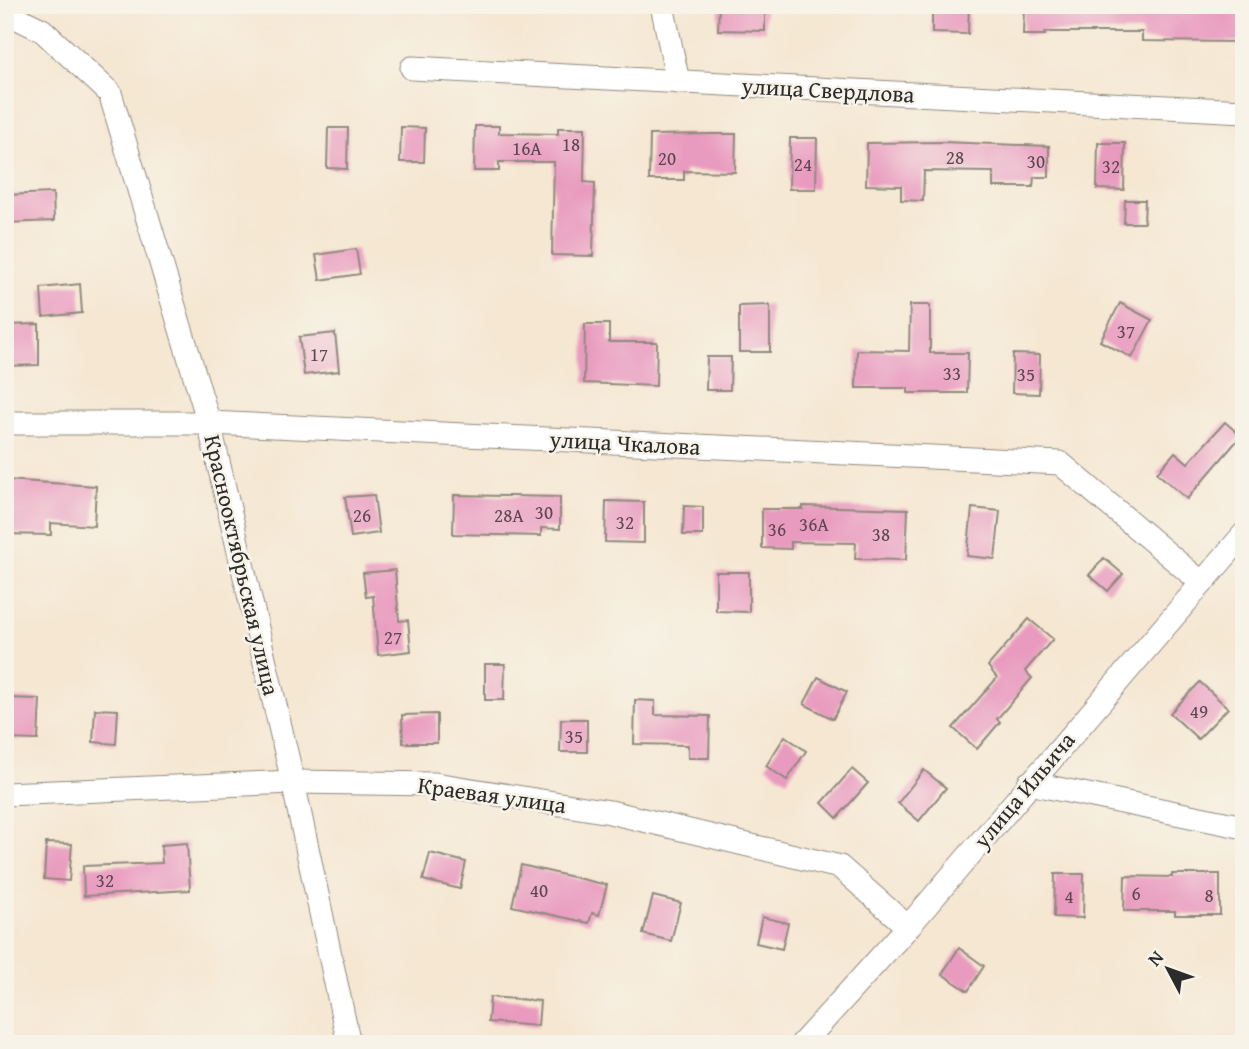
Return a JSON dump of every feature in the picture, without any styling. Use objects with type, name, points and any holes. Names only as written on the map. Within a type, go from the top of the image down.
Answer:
[{"type":"street","points":[[662,5],[678,82]]},
{"type":"street","name":"Краснооктябрьская улица","points":[[5,12],[43,30],[110,93],[209,423],[293,782],[349,1044]]},
{"type":"street","name":"улица Свердлова","points":[[412,68],[1244,111]]},
{"type":"street","name":"улица Чкалова","points":[[5,423],[209,423],[1060,463],[1202,583]]},
{"type":"street","name":"улица Ильича","points":[[802,1044],[908,927],[1244,534]]},
{"type":"street","name":"Краевая улица","points":[[5,793],[293,782],[435,784],[610,813],[840,867],[908,927]]},
{"type":"street","points":[[1029,783],[1244,827]]},
{"type":"building","points":[[719,5],[765,5],[765,31],[718,30]]},
{"type":"building","points":[[932,5],[969,5],[968,34],[932,33]]},
{"type":"building","points":[[1024,5],[1241,5],[1240,42],[1142,41],[1142,32],[1045,32],[1045,35],[1023,35]]},
{"type":"building","points":[[475,126],[499,126],[499,133],[558,134],[558,128],[585,128],[584,182],[595,183],[593,256],[552,255],[554,162],[499,162],[499,171],[474,171]]},
{"type":"building","points":[[401,127],[425,128],[424,162],[400,162]]},
{"type":"building","points":[[328,128],[348,128],[347,169],[327,168]]},
{"type":"building","points":[[736,134],[735,172],[684,171],[684,180],[649,180],[650,135]]},
{"type":"building","points":[[790,138],[817,138],[816,189],[789,189]]},
{"type":"building","points":[[942,142],[1049,146],[1049,177],[1034,177],[1033,187],[993,187],[993,172],[924,171],[923,201],[901,200],[901,186],[866,185],[867,143]]},
{"type":"building","points":[[1098,143],[1125,143],[1124,190],[1097,189]]},
{"type":"building","points":[[53,193],[54,221],[5,223],[5,195]]},
{"type":"building","points":[[1125,200],[1145,200],[1144,223],[1124,223]]},
{"type":"building","points":[[356,249],[360,274],[320,280],[316,255]]},
{"type":"building","points":[[80,284],[82,313],[43,317],[41,288]]},
{"type":"building","points":[[1120,303],[1152,320],[1132,358],[1100,341]]},
{"type":"building","points":[[770,305],[770,352],[739,352],[739,306]]},
{"type":"building","points":[[910,305],[930,305],[930,353],[968,353],[967,393],[908,393],[908,388],[856,388],[857,350],[909,351]]},
{"type":"building","points":[[39,324],[39,365],[5,366],[5,325]]},
{"type":"building","points":[[585,324],[609,324],[609,342],[657,342],[656,386],[584,383]]},
{"type":"building","points":[[335,333],[339,371],[304,375],[299,337]]},
{"type":"building","points":[[1013,354],[1040,355],[1039,394],[1012,393]]},
{"type":"building","points":[[707,357],[731,357],[730,390],[706,390]]},
{"type":"building","points":[[1225,422],[1241,436],[1187,499],[1157,473],[1175,452],[1188,463]]},
{"type":"building","points":[[5,480],[96,486],[94,526],[51,523],[51,535],[5,534]]},
{"type":"building","points":[[374,495],[379,533],[351,537],[345,497]]},
{"type":"building","points":[[454,495],[560,497],[560,529],[541,528],[541,536],[453,534]]},
{"type":"building","points":[[606,501],[644,502],[644,543],[605,542]]},
{"type":"building","points":[[684,506],[703,507],[703,535],[683,535]]},
{"type":"building","points":[[803,506],[908,509],[906,560],[855,559],[856,543],[791,542],[791,549],[762,548],[762,509],[803,509]]},
{"type":"building","points":[[972,508],[1000,511],[995,559],[967,556]]},
{"type":"building","points":[[1104,558],[1123,574],[1108,591],[1089,575]]},
{"type":"building","points":[[395,570],[399,621],[408,620],[411,651],[378,655],[373,596],[366,597],[363,573]]},
{"type":"building","points":[[716,572],[749,572],[749,612],[716,611]]},
{"type":"building","points":[[1029,619],[1053,639],[1025,671],[1032,678],[997,719],[1000,722],[977,749],[953,728],[997,678],[988,666]]},
{"type":"building","points":[[485,664],[505,664],[504,700],[485,700]]},
{"type":"building","points":[[818,677],[847,692],[833,719],[804,704]]},
{"type":"building","points":[[1200,682],[1228,708],[1198,739],[1170,713]]},
{"type":"building","points":[[5,698],[40,699],[38,740],[5,739]]},
{"type":"building","points":[[635,700],[655,701],[655,715],[710,716],[709,758],[688,758],[688,745],[634,744]]},
{"type":"building","points":[[95,709],[118,710],[116,744],[93,742]]},
{"type":"building","points":[[437,714],[437,743],[403,743],[402,715]]},
{"type":"building","points":[[561,719],[587,719],[587,752],[560,752]]},
{"type":"building","points":[[785,736],[806,751],[787,780],[766,766]]},
{"type":"building","points":[[852,769],[868,783],[837,818],[822,803]]},
{"type":"building","points":[[924,770],[946,788],[919,821],[898,803]]},
{"type":"building","points":[[46,843],[72,844],[69,881],[44,879]]},
{"type":"building","points":[[187,843],[190,890],[84,896],[83,866],[162,863],[161,845]]},
{"type":"building","points":[[430,853],[466,862],[460,889],[423,880]]},
{"type":"building","points":[[521,865],[607,885],[599,915],[592,913],[589,923],[512,906]]},
{"type":"building","points":[[1055,874],[1084,874],[1083,918],[1054,917]]},
{"type":"building","points":[[1172,874],[1220,874],[1220,915],[1175,915],[1175,911],[1124,911],[1125,876],[1172,877]]},
{"type":"building","points":[[653,896],[681,903],[671,941],[643,934]]},
{"type":"building","points":[[762,917],[788,923],[782,949],[756,943]]},
{"type":"building","points":[[959,948],[984,966],[968,991],[942,974]]},
{"type":"building","points":[[490,997],[540,1001],[538,1026],[488,1022]]}]
